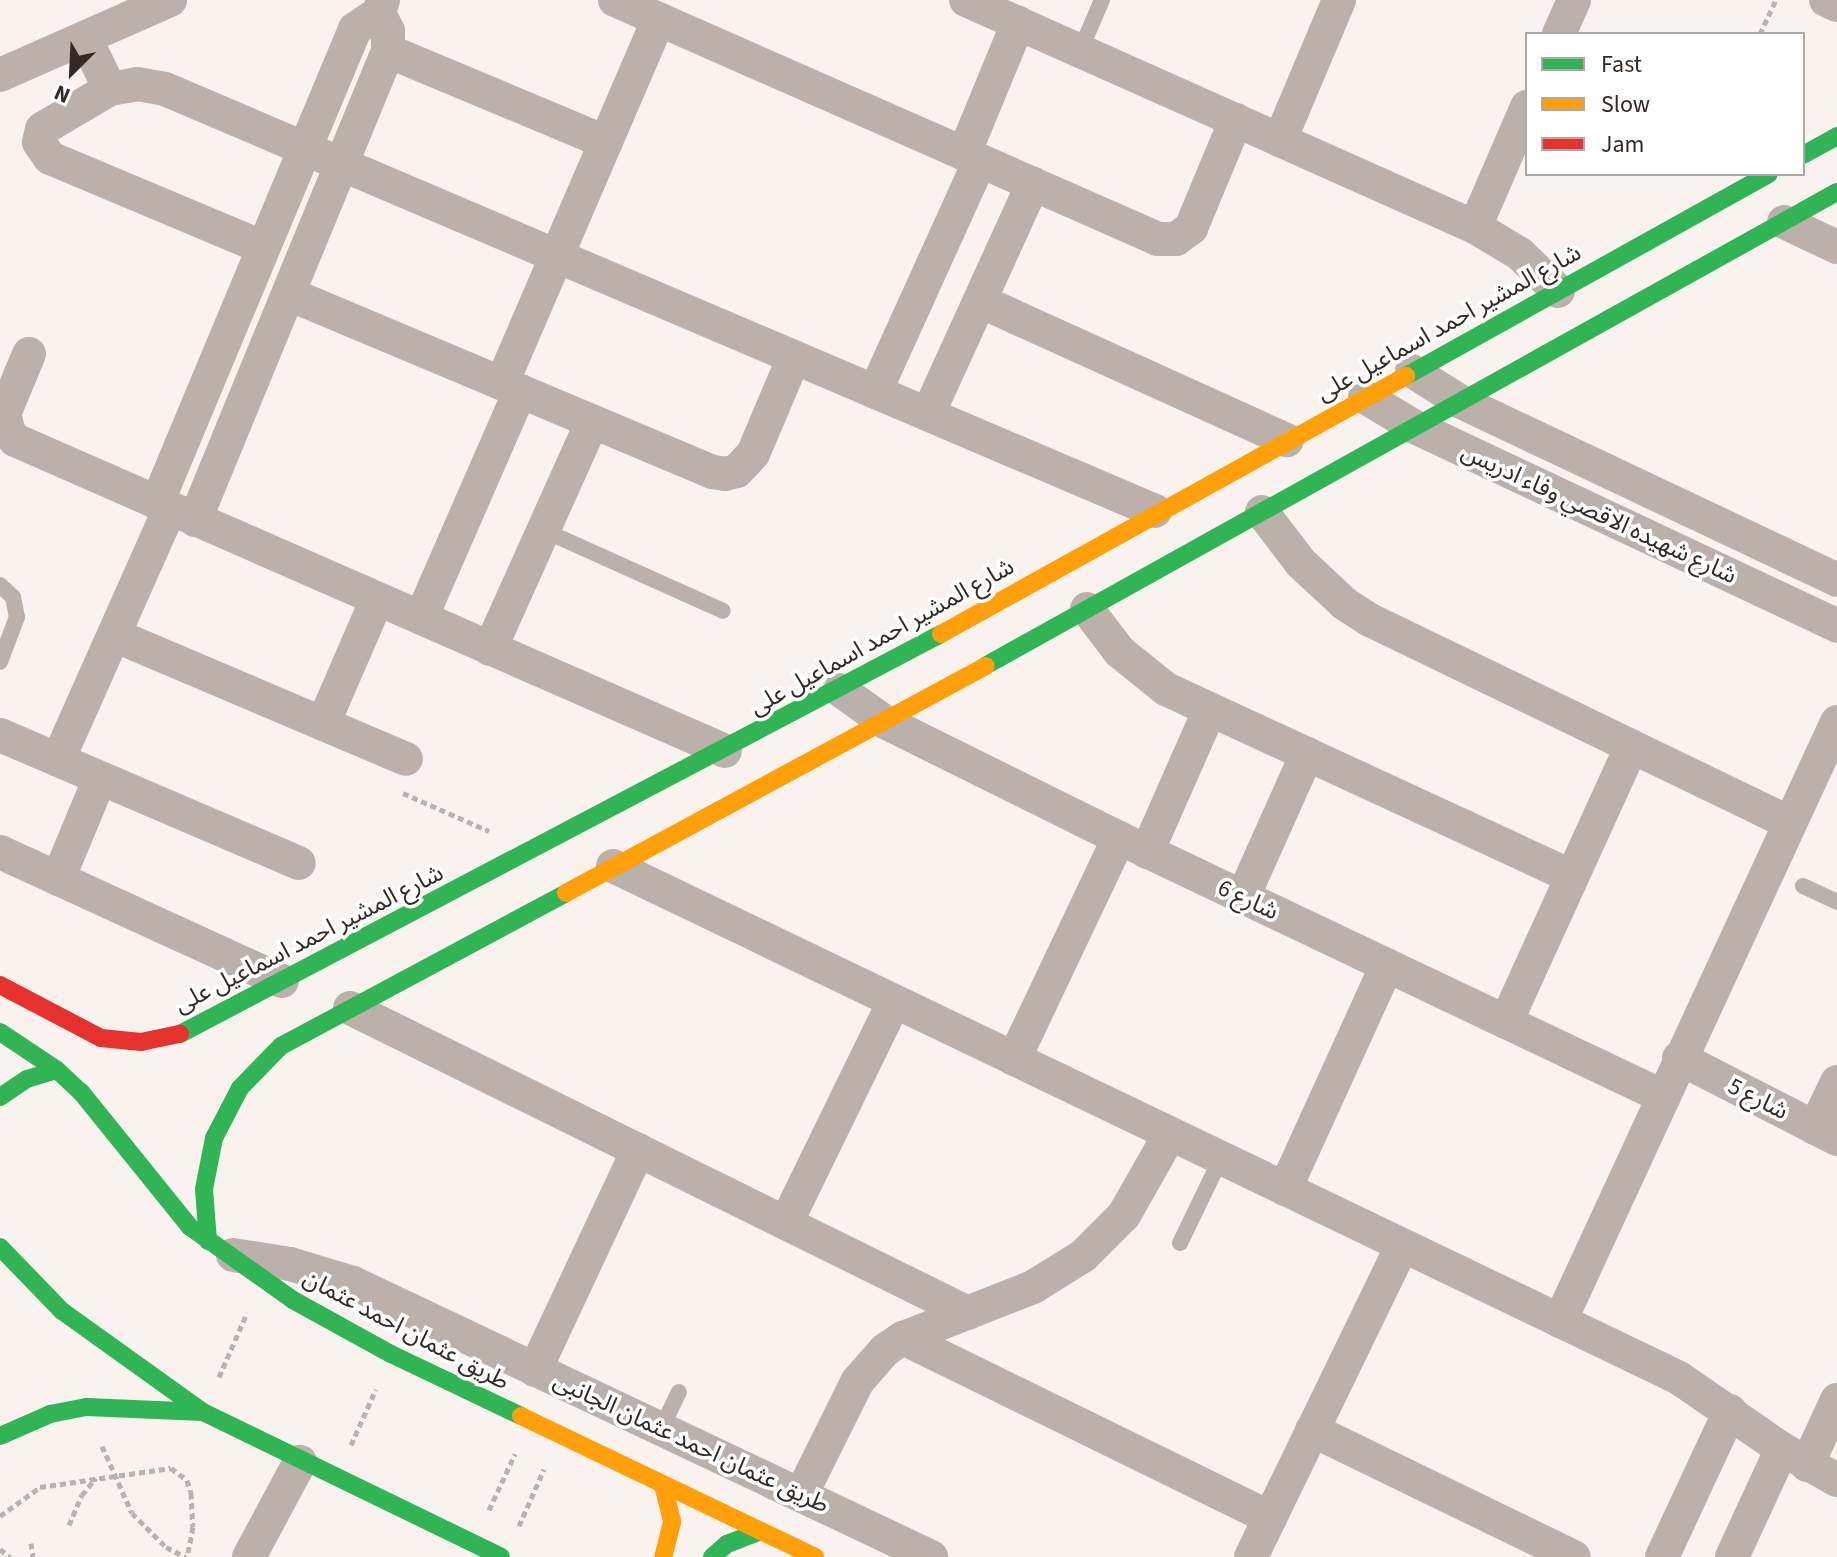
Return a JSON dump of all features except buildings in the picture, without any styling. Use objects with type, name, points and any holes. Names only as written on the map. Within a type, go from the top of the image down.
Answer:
[{"type":"main road","points":[[1805,154],[1837,136]]},
{"type":"main road","name":"شارع المشير احمد اسماعيل على","points":[[0,985],[101,1038],[141,1042],[181,1034],[840,690],[1155,511],[1765,176]]},
{"type":"main road","points":[[217,1247],[204,1189],[214,1138],[232,1101],[258,1066],[281,1046],[885,722],[1837,192]]},
{"type":"main road","name":"طريق عثمان احمد عثمان","points":[[0,1032],[57,1070],[81,1092],[172,1207],[217,1247],[325,1320],[815,1557]]},
{"type":"main road","points":[[0,1097],[27,1079],[57,1070]]},
{"type":"main road","points":[[0,1247],[62,1311],[203,1412],[300,1462],[501,1557]]},
{"type":"main road","points":[[0,1436],[50,1414],[87,1407],[203,1412]]},
{"type":"main road","points":[[663,1485],[672,1522],[663,1557]]},
{"type":"main road","points":[[712,1557],[727,1544],[761,1531]]},
{"type":"street","points":[[0,75],[170,0]]},
{"type":"street","points":[[615,0],[1158,239],[1176,239],[1196,220],[1236,120]]},
{"type":"street","points":[[966,0],[1475,227],[1520,254],[1558,291]]},
{"type":"street","points":[[1280,140],[1339,0]]},
{"type":"street","points":[[1560,32],[1574,0]]},
{"type":"street","points":[[1826,0],[1837,5]]},
{"type":"street","points":[[58,760],[174,511],[289,294],[388,51],[388,31],[381,6],[355,29],[262,247],[174,511]]},
{"type":"street","points":[[421,618],[511,387],[557,256],[659,19]]},
{"type":"street","points":[[875,392],[972,157],[1018,23]]},
{"type":"street","points":[[85,38],[110,89]]},
{"type":"street","points":[[388,51],[606,142]]},
{"type":"street","points":[[262,247],[46,154],[39,142],[46,124],[110,89],[124,85],[151,85],[1155,511]]},
{"type":"street","points":[[1475,227],[1525,112]]},
{"type":"street","points":[[928,414],[1033,184]]},
{"type":"street","points":[[1784,222],[1837,247]]},
{"type":"street","points":[[289,294],[713,472],[737,471],[753,454],[794,357]]},
{"type":"street","points":[[980,301],[1287,440]]},
{"type":"street","points":[[29,354],[4,414],[9,433],[24,445],[725,751]]},
{"type":"street","name":"شارع شهيده الاقصي وفاء ادريس","points":[[1412,371],[1461,402],[1837,580]]},
{"type":"street","name":"شارع شهيده الاقصي وفاء ادريس","points":[[1365,397],[1415,427],[1837,626]]},
{"type":"street","points":[[490,649],[592,422]]},
{"type":"street","points":[[1262,512],[1301,563],[1345,604],[1370,620],[1790,823]]},
{"type":"street","points":[[323,724],[377,599]]},
{"type":"street","points":[[1087,609],[1134,666],[1166,689],[1572,877]]},
{"type":"street","points":[[114,635],[323,724],[400,773]]},
{"type":"street","name":"شارع 6","points":[[840,690],[885,722],[1133,845],[1664,1097]]},
{"type":"street","points":[[1014,1059],[1210,709]]},
{"type":"street","points":[[1560,1321],[1837,722]]},
{"type":"street","points":[[0,735],[299,863]]},
{"type":"street","points":[[1506,1022],[1631,748]]},
{"type":"street","points":[[1243,897],[1307,754]]},
{"type":"street","points":[[58,879],[100,778]]},
{"type":"street","points":[[0,852],[282,981]]},
{"type":"street","points":[[613,866],[1679,1378],[1794,1457],[1837,1480]]},
{"type":"street","points":[[1285,1189],[1387,965]]},
{"type":"street","points":[[786,1223],[894,1002]]},
{"type":"street","points":[[350,1008],[968,1313]]},
{"type":"street","name":"شارع 5","points":[[1679,1058],[1826,1134]]},
{"type":"street","points":[[1826,1134],[1837,1082]]},
{"type":"street","points":[[801,1495],[857,1382],[885,1350],[903,1338],[1033,1287],[1094,1247],[1133,1202],[1170,1134]]},
{"type":"street","points":[[535,1370],[638,1150]]},
{"type":"street","points":[[1251,1557],[1402,1246]]},
{"type":"street","name":"طريق عثمان احمد عثمان الجانبى","points":[[217,1247],[353,1283],[931,1557]]},
{"type":"street","points":[[903,1338],[1270,1518]]},
{"type":"street","points":[[1732,1557],[1794,1457],[1837,1400]]},
{"type":"street","points":[[1662,1557],[1730,1411]]},
{"type":"street","points":[[1312,1430],[1574,1557]]},
{"type":"street","points":[[249,1557],[300,1462]]},
{"type":"lane","points":[[1080,51],[1102,0]]},
{"type":"lane","points":[[543,530],[723,611]]},
{"type":"lane","points":[[0,585],[13,597],[17,617],[0,662]]},
{"type":"lane","points":[[1803,886],[1837,902]]},
{"type":"lane","points":[[1180,1243],[1221,1158]]},
{"type":"lane","points":[[661,1429],[679,1392]]},
{"type":"path","points":[[1761,32],[1776,0]]},
{"type":"path","points":[[400,773],[534,850]]},
{"type":"path","points":[[203,1412],[262,1279]]},
{"type":"path","points":[[336,1479],[391,1354]]},
{"type":"path","points":[[473,1544],[531,1421]]},
{"type":"path","points":[[517,1530],[559,1435]]},
{"type":"path","points":[[0,1516],[40,1487],[115,1474],[163,1467],[183,1475],[194,1510],[186,1557],[148,1531],[132,1513],[115,1474],[102,1445]]},
{"type":"path","points":[[69,1525],[82,1495],[97,1478]]},
{"type":"path","points":[[31,1543],[33,1557]]},
{"type":"path","points":[[0,1549],[10,1557]]},
{"type":"traffic: fast","points":[[1805,154],[1837,136]]},
{"type":"traffic: fast","points":[[1406,376],[1765,176]]},
{"type":"traffic: fast","points":[[985,666],[1837,192]]},
{"type":"traffic: fast","points":[[180,1034],[941,634]]},
{"type":"traffic: fast","points":[[208,1241],[204,1189],[214,1138],[240,1088],[281,1046],[566,893]]},
{"type":"traffic: fast","points":[[0,1032],[57,1070],[81,1092],[190,1227],[293,1300],[391,1354],[521,1416]]},
{"type":"traffic: fast","points":[[0,1097],[27,1079],[57,1070]]},
{"type":"traffic: fast","points":[[0,1247],[62,1311],[203,1412],[501,1557]]},
{"type":"traffic: fast","points":[[0,1436],[50,1414],[87,1407],[203,1412]]},
{"type":"traffic: fast","points":[[712,1557],[727,1544],[761,1531]]},
{"type":"traffic: slow","points":[[941,634],[1406,376]]},
{"type":"traffic: slow","points":[[566,893],[985,666]]},
{"type":"traffic: slow","points":[[521,1416],[815,1557]]},
{"type":"traffic: slow","points":[[663,1485],[672,1522],[663,1557]]},
{"type":"traffic: jam","points":[[0,985],[101,1038],[141,1042],[180,1034]]}]
